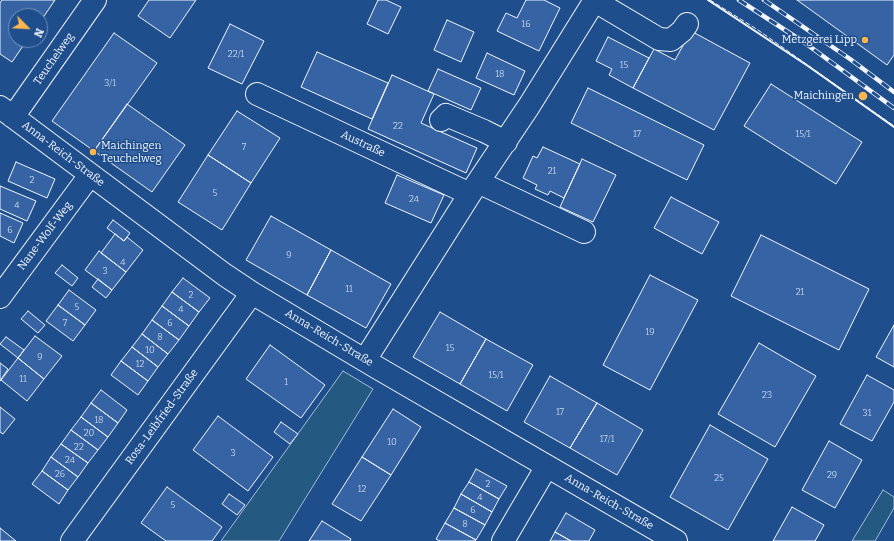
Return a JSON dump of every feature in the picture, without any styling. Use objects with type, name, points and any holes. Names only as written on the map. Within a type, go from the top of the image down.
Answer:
[{"type":"street","name":"Teuchelweg","points":[[7,112],[96,0]]},
{"type":"street","points":[[365,360],[595,1],[659,39],[671,40],[682,31],[687,24]]},
{"type":"street","name":"Austraße","points":[[257,94],[474,188],[584,232]]},
{"type":"street","name":"Anna-Reich-Straße","points":[[7,112],[225,275],[252,293],[676,541]]},
{"type":"street","points":[[441,120],[446,115],[506,142]]},
{"type":"street","name":"Nane-Wolf-Weg","points":[[0,297],[90,175]]},
{"type":"street","name":"Rosa-Leibfried-Straße","points":[[72,541],[252,293]]},
{"type":"street","points":[[503,541],[547,466]]},
{"type":"shaded area","points":[[343,371],[373,389],[279,541],[221,541]]},
{"type":"shaded area","points":[[883,490],[894,497],[894,508],[875,541],[852,541]]},
{"type":"building","points":[[2,0],[55,0],[48,10],[48,8],[8,8],[8,48],[22,48],[12,62],[0,54],[0,3]]},
{"type":"building","points":[[149,0],[196,0],[170,38],[138,16]]},
{"type":"building","points":[[378,0],[386,0],[401,7],[388,34],[367,24]]},
{"type":"building","points":[[526,0],[544,0],[560,8],[539,51],[497,31],[506,13],[517,18]]},
{"type":"building","points":[[797,0],[894,0],[894,55],[887,65]]},
{"type":"building","points":[[447,20],[474,32],[461,62],[434,50]]},
{"type":"building","points":[[230,24],[264,41],[242,84],[208,68]]},
{"type":"building","points":[[691,31],[750,63],[714,130],[633,88],[654,49],[675,60]]},
{"type":"building","points":[[114,33],[157,63],[94,151],[52,121]]},
{"type":"building","points":[[608,37],[649,58],[633,88],[609,75],[612,69],[596,61]]},
{"type":"building","points":[[317,52],[388,83],[372,119],[301,87]]},
{"type":"building","points":[[487,53],[525,71],[514,95],[476,78]]},
{"type":"building","points":[[438,69],[481,88],[471,110],[428,91]]},
{"type":"building","points":[[392,75],[434,94],[421,123],[477,148],[466,173],[368,129]]},
{"type":"building","points":[[771,84],[862,142],[836,184],[744,126]]},
{"type":"building","points":[[588,88],[704,145],[687,180],[571,123]]},
{"type":"building","points":[[127,104],[185,145],[152,192],[94,151]]},
{"type":"building","points":[[237,111],[280,138],[251,183],[208,155]]},
{"type":"building","points":[[543,147],[580,164],[564,198],[550,191],[548,195],[535,189],[537,185],[523,178],[533,156],[537,158]]},
{"type":"building","points":[[208,155],[251,183],[222,230],[178,202]]},
{"type":"building","points":[[582,159],[616,175],[593,222],[560,207]]},
{"type":"building","points":[[16,162],[55,179],[47,198],[8,181]]},
{"type":"building","points":[[397,175],[444,195],[431,223],[385,203]]},
{"type":"building","points":[[0,186],[36,201],[27,221],[0,209]]},
{"type":"building","points":[[671,197],[719,222],[702,254],[654,228]]},
{"type":"building","points":[[0,213],[23,223],[14,243],[0,236]]},
{"type":"building","points":[[271,216],[331,250],[307,295],[246,260]]},
{"type":"building","points":[[113,220],[130,233],[124,241],[107,228]]},
{"type":"building","points":[[115,234],[124,241],[127,237],[143,250],[126,272],[101,253]]},
{"type":"building","points":[[761,235],[869,289],[839,350],[731,296]]},
{"type":"building","points":[[331,250],[391,284],[366,328],[307,295]]},
{"type":"building","points":[[99,251],[126,272],[112,290],[85,270]]},
{"type":"building","points":[[62,265],[78,278],[72,286],[55,273]]},
{"type":"building","points":[[650,275],[698,300],[650,390],[603,365]]},
{"type":"building","points":[[183,278],[210,298],[199,312],[172,292]]},
{"type":"building","points":[[98,279],[112,290],[106,298],[92,287]]},
{"type":"building","points":[[69,290],[96,310],[85,325],[58,305]]},
{"type":"building","points":[[172,292],[199,312],[189,326],[162,306]]},
{"type":"building","points":[[58,305],[85,325],[73,341],[46,321]]},
{"type":"building","points":[[162,306],[189,326],[179,340],[152,320]]},
{"type":"building","points":[[28,311],[45,325],[38,333],[21,319]]},
{"type":"building","points":[[440,312],[486,339],[460,384],[413,357]]},
{"type":"building","points":[[152,320],[179,340],[168,354],[142,334]]},
{"type":"building","points":[[894,325],[894,367],[876,357]]},
{"type":"building","points":[[142,334],[168,354],[158,367],[132,347]]},
{"type":"building","points":[[35,336],[62,356],[44,379],[18,358]]},
{"type":"building","points":[[6,337],[24,350],[18,358],[0,344]]},
{"type":"building","points":[[486,339],[533,365],[507,411],[460,384]]},
{"type":"building","points":[[759,343],[816,376],[775,447],[718,414]]},
{"type":"building","points":[[270,345],[325,385],[301,418],[246,379]]},
{"type":"building","points":[[132,347],[158,367],[148,381],[121,361]]},
{"type":"building","points":[[18,358],[44,379],[27,401],[1,380]]},
{"type":"building","points":[[121,361],[148,381],[138,395],[111,375]]},
{"type":"building","points":[[0,363],[8,369],[0,381]]},
{"type":"building","points":[[867,375],[894,390],[894,402],[872,441],[840,424]]},
{"type":"building","points":[[550,376],[597,403],[570,448],[524,422]]},
{"type":"building","points":[[101,390],[127,410],[118,423],[91,403]]},
{"type":"building","points":[[91,403],[118,423],[108,437],[81,417]]},
{"type":"building","points":[[597,403],[643,430],[617,475],[570,448]]},
{"type":"building","points":[[0,407],[15,419],[3,434],[0,432]]},
{"type":"building","points":[[393,409],[421,427],[391,475],[362,457]]},
{"type":"building","points":[[218,416],[273,457],[248,491],[193,450]]},
{"type":"building","points":[[81,417],[108,437],[98,450],[71,430]]},
{"type":"building","points":[[281,422],[298,434],[290,444],[274,432]]},
{"type":"building","points":[[710,425],[768,459],[728,530],[670,497]]},
{"type":"building","points":[[71,430],[98,450],[88,463],[61,444]]},
{"type":"building","points":[[829,441],[862,460],[835,508],[802,490]]},
{"type":"building","points":[[61,444],[88,463],[78,477],[51,457]]},
{"type":"building","points":[[51,457],[78,477],[68,490],[42,471]]},
{"type":"building","points":[[362,457],[391,475],[361,521],[332,504]]},
{"type":"building","points":[[476,469],[507,486],[499,499],[469,482]]},
{"type":"building","points":[[42,471],[68,490],[59,504],[32,484]]},
{"type":"building","points":[[469,482],[499,499],[492,512],[461,494]]},
{"type":"building","points":[[167,487],[222,527],[212,541],[166,541],[141,523]]},
{"type":"building","points":[[229,494],[245,505],[237,515],[222,504]]},
{"type":"building","points":[[461,494],[492,512],[485,525],[454,508]]},
{"type":"building","points":[[792,507],[824,525],[815,541],[773,541]]},
{"type":"building","points":[[454,508],[485,525],[476,540],[445,523]]},
{"type":"building","points":[[566,513],[595,530],[589,541],[571,541],[555,532]]},
{"type":"building","points":[[322,521],[351,539],[350,541],[309,541]]},
{"type":"building","points":[[445,523],[476,540],[440,541],[436,539]]},
{"type":"building","points":[[0,528],[16,541],[0,541]]},
{"type":"building","points":[[555,532],[571,541],[550,541]]},
{"type":"railway","points":[[739,0],[805,43],[894,108]]},
{"type":"railway","points":[[764,0],[850,59],[894,92]]},
{"type":"fence","points":[[710,0],[758,30],[894,126]]},
{"type":"wall","points":[[708,0],[808,66],[894,127]]},
{"type":"place","name":"Metzgerei Lipp","points":[[865,40]]},
{"type":"place","name":"Maichingen","points":[[863,96]]},
{"type":"place","name":"Maichingen Teuchelweg","points":[[93,152]]}]
